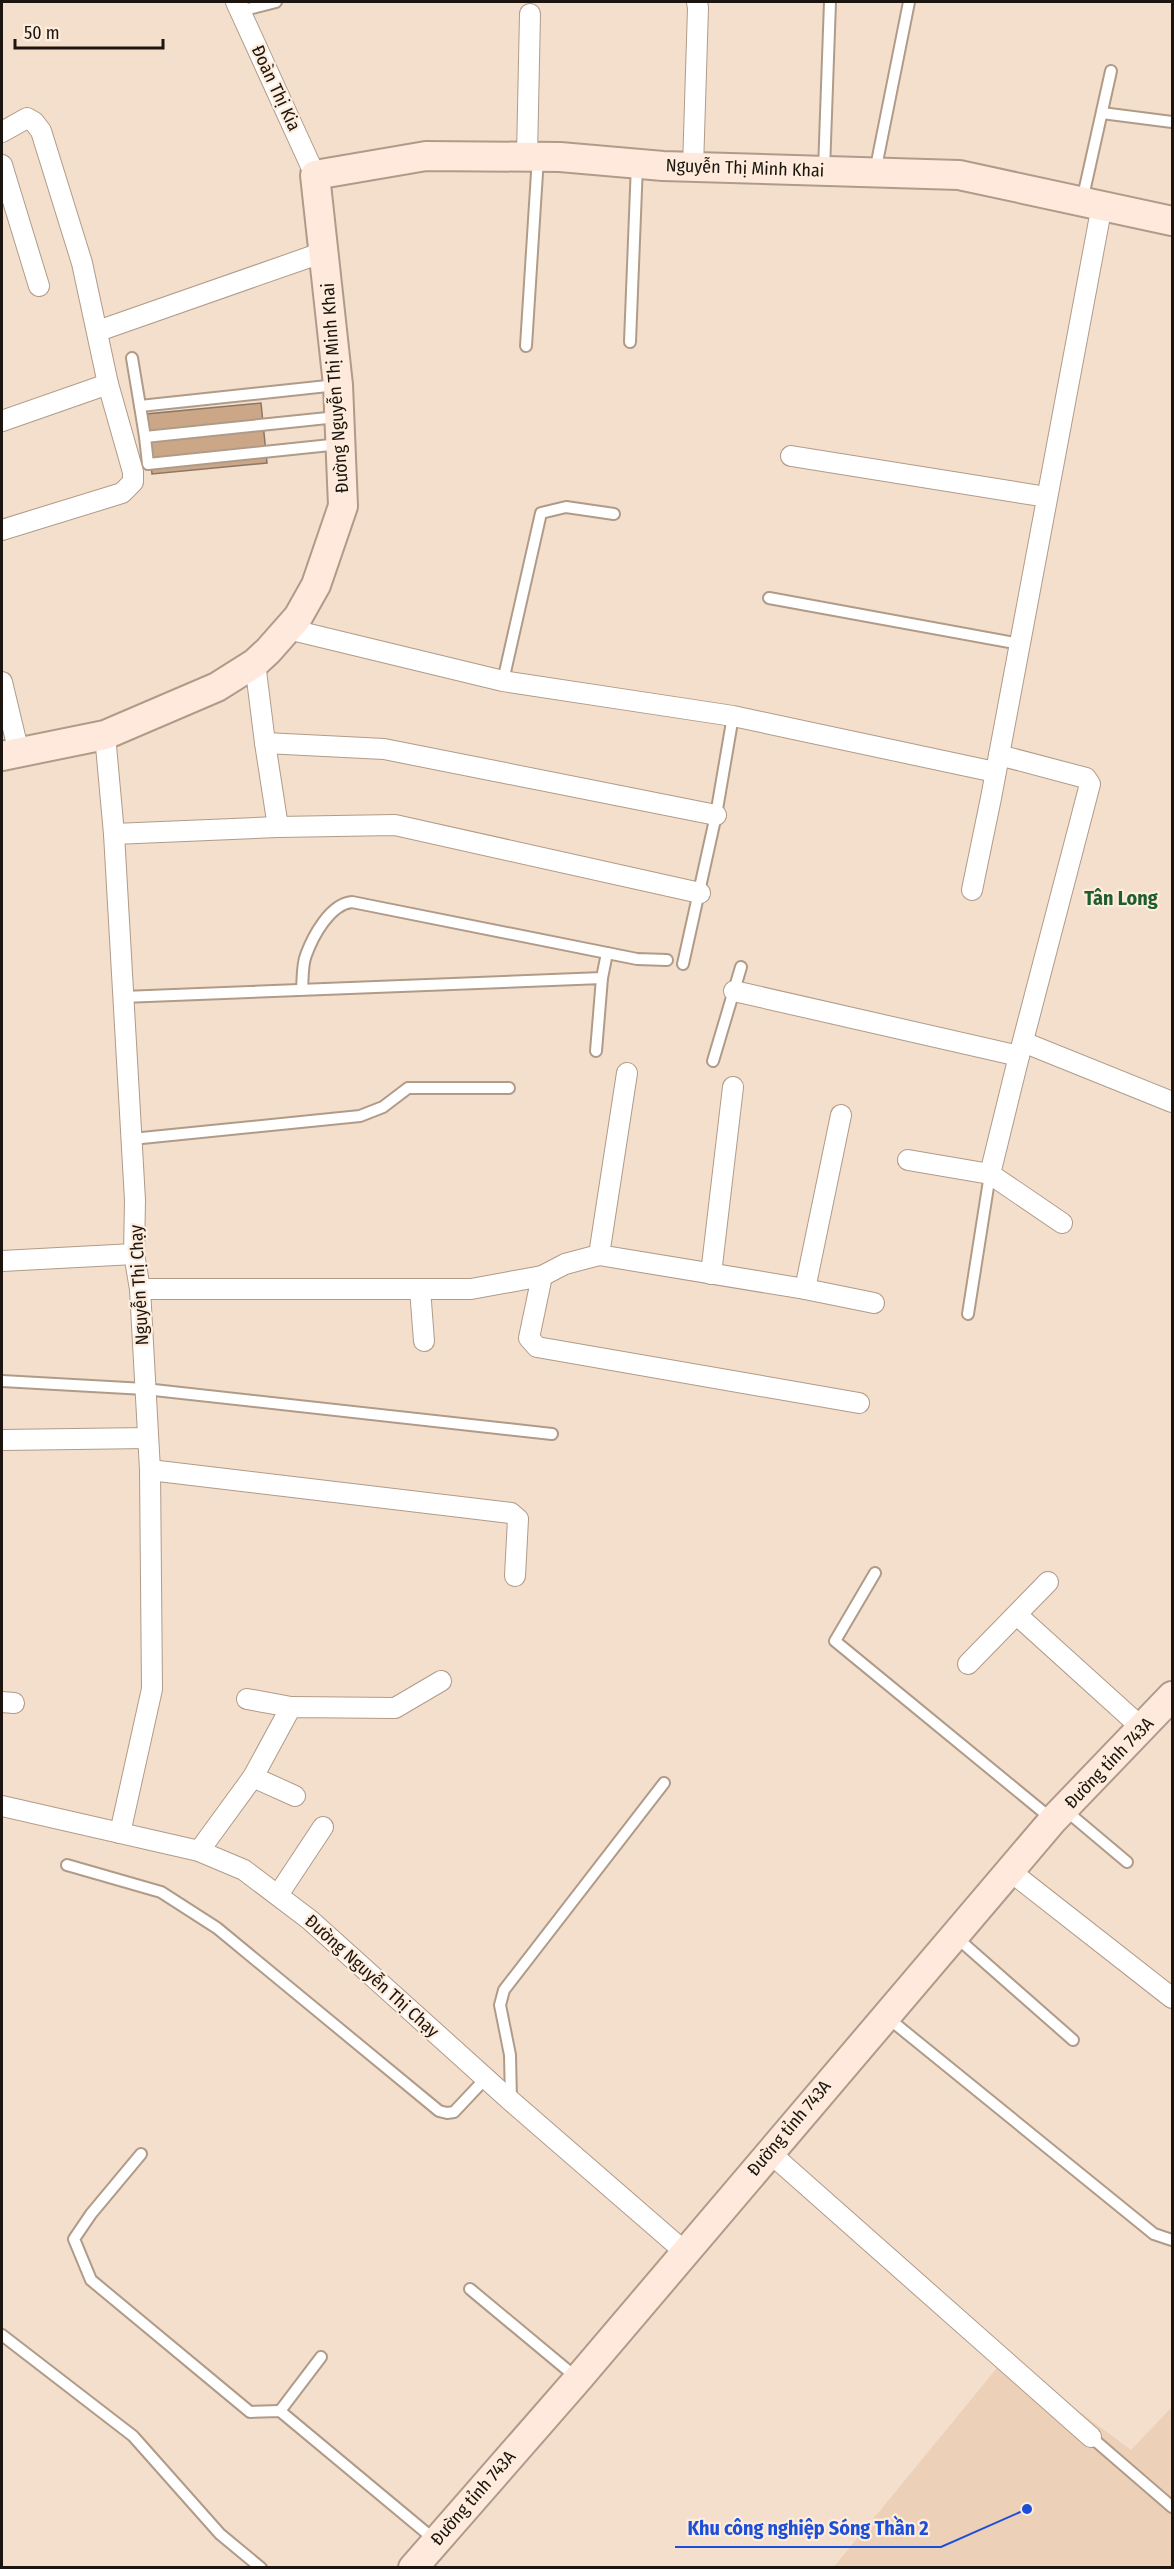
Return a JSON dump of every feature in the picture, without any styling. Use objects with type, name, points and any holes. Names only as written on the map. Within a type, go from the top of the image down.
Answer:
[{"type":"main road","name":"Nguyễn Thị Minh Khai","points":[[315,175],[426,156],[532,156],[693,167],[959,175],[1173,221]]},
{"type":"main road","name":"Đường Nguyễn Thị Minh Khai","points":[[10,754],[105,735],[217,687],[255,663],[288,629],[316,585],[343,506],[338,385],[315,175]]},
{"type":"main road","name":"Đường tỉnh 743A","points":[[413,2568],[435,2540],[578,2379],[885,2015],[1058,1815],[1173,1696]]},
{"type":"street","points":[[693,167],[697,2]]},
{"type":"street","name":"Đoàn Thị Kia","points":[[238,6],[315,175]]},
{"type":"street","points":[[530,14],[532,156]]},
{"type":"street","points":[[2,132],[27,118],[34,122],[41,131],[82,263],[108,384],[133,472],[133,482],[122,493],[2,530]]},
{"type":"street","points":[[2,165],[39,286]]},
{"type":"street","points":[[972,890],[1047,497],[1092,203]]},
{"type":"street","points":[[98,331],[324,252]]},
{"type":"street","points":[[2,421],[108,384]]},
{"type":"street","points":[[791,456],[1047,497]]},
{"type":"street","points":[[288,629],[503,681],[733,716],[1086,778],[1090,784],[990,1174]]},
{"type":"street","points":[[255,663],[278,827]]},
{"type":"street","points":[[2,682],[10,754]]},
{"type":"street","name":"Nguyễn Thị Chạy","points":[[105,735],[114,834],[135,1200],[134,1254],[140,1289],[150,1470],[152,1689],[120,1833]]},
{"type":"street","points":[[265,743],[384,749],[716,814]]},
{"type":"street","points":[[114,834],[395,825],[700,893]]},
{"type":"street","points":[[734,991],[1021,1049],[1173,1102]]},
{"type":"street","points":[[599,1255],[627,1073]]},
{"type":"street","points":[[711,1274],[733,1087]]},
{"type":"street","points":[[805,1288],[841,1114]]},
{"type":"street","points":[[908,1160],[990,1174],[1062,1223]]},
{"type":"street","points":[[2,1261],[134,1254]]},
{"type":"street","points":[[140,1289],[471,1289],[542,1276],[565,1264],[599,1255],[805,1288],[874,1303]]},
{"type":"street","points":[[542,1276],[530,1338],[537,1347],[859,1403]]},
{"type":"street","points":[[420,1289],[424,1341]]},
{"type":"street","points":[[2,1440],[148,1438]]},
{"type":"street","points":[[150,1470],[511,1513],[518,1519],[515,1575]]},
{"type":"street","points":[[968,1664],[1048,1582]]},
{"type":"street","points":[[1017,1615],[1142,1728]]},
{"type":"street","points":[[247,1699],[291,1707],[395,1708],[441,1681]]},
{"type":"street","points":[[199,1851],[253,1777],[291,1707]]},
{"type":"street","points":[[253,1777],[295,1796]]},
{"type":"street","name":"Đường Nguyễn Thị Chạy","points":[[2,1806],[199,1851],[244,1870],[310,1920],[511,2101],[685,2252]]},
{"type":"street","points":[[278,1895],[323,1827]]},
{"type":"street","points":[[1010,1871],[1173,1998]]},
{"type":"street","points":[[769,2152],[1091,2437]]},
{"type":"lane","points":[[238,6],[276,2]]},
{"type":"lane","points":[[824,171],[830,2]]},
{"type":"lane","points":[[875,172],[909,2]]},
{"type":"lane","points":[[1092,203],[1102,113],[1111,71]]},
{"type":"lane","points":[[1102,113],[1173,122]]},
{"type":"lane","points":[[526,346],[532,156]]},
{"type":"lane","points":[[630,342],[637,164]]},
{"type":"lane","points":[[132,358],[148,464],[340,430]]},
{"type":"lane","points":[[140,406],[338,385]]},
{"type":"lane","points":[[145,437],[340,430]]},
{"type":"lane","points":[[503,681],[541,513],[566,507],[614,514]]},
{"type":"lane","points":[[769,598],[1020,644]]},
{"type":"lane","points":[[683,964],[716,814],[733,716]]},
{"type":"lane","points":[[302,989],[305,956],[333,909],[343,903],[352,902],[637,959],[667,960]]},
{"type":"lane","points":[[596,1051],[607,953]]},
{"type":"lane","points":[[713,1060],[741,967]]},
{"type":"lane","points":[[123,997],[603,978]]},
{"type":"lane","points":[[132,1139],[360,1116],[383,1107],[408,1088],[508,1088]]},
{"type":"lane","points":[[968,1314],[990,1174]]},
{"type":"lane","points":[[2,1381],[145,1389],[552,1434]]},
{"type":"lane","points":[[875,1573],[835,1641],[1058,1815],[1127,1862]]},
{"type":"lane","points":[[511,2101],[510,2055],[500,2006],[504,1990],[664,1783]]},
{"type":"lane","points":[[67,1865],[161,1893],[217,1928],[439,2111],[454,2112],[486,2078]]},
{"type":"lane","points":[[954,1936],[1073,2040]]},
{"type":"lane","points":[[885,2015],[1154,2234],[1173,2240]]},
{"type":"lane","points":[[141,2154],[91,2214],[74,2239],[91,2280],[250,2412],[280,2411],[435,2540]]},
{"type":"lane","points":[[470,2289],[578,2379]]},
{"type":"lane","points":[[2,2335],[133,2436],[220,2534],[261,2568]]},
{"type":"lane","points":[[280,2411],[321,2357]]},
{"type":"lane","points":[[1091,2437],[1173,2507]]},
{"type":"shaded area","points":[[1006,2357],[1131,2450],[1172,2407],[1172,2567],[833,2568]]},
{"type":"building","points":[[261,403],[267,463],[152,474],[146,414]]},
{"type":"place","name":"Khu công nghiệp Sóng Thần 2","points":[[1027,2509]]},
{"type":"district","name":"Tân Long","points":[[1121,898]]}]
